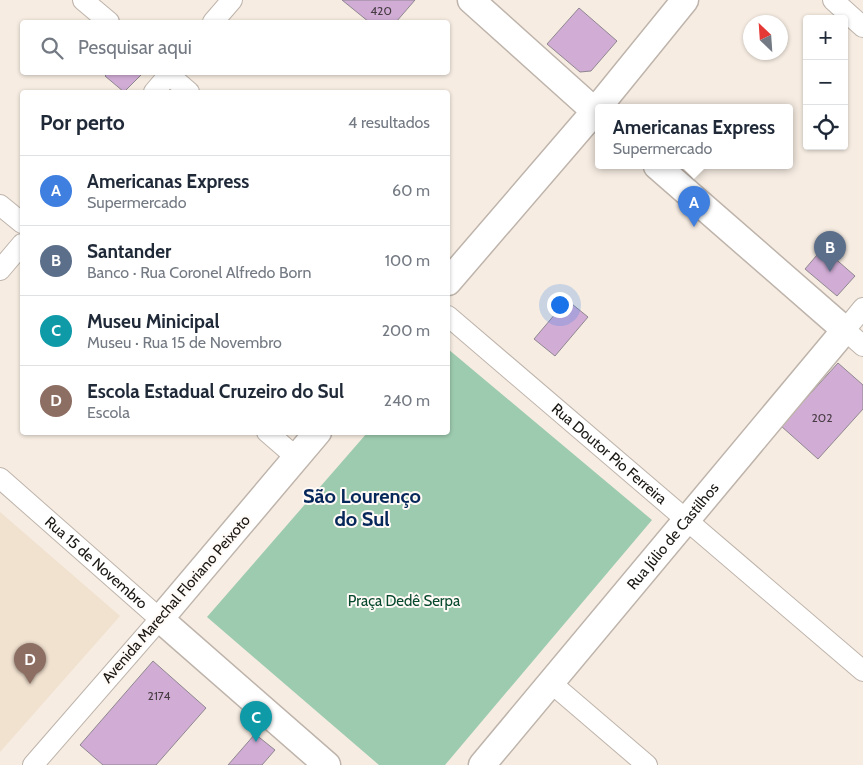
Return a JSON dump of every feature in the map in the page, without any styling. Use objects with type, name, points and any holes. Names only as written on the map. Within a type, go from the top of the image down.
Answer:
[{"type":"main road","points":[[471,0],[595,111]]},
{"type":"main road","points":[[604,104],[685,0]]},
{"type":"main road","points":[[450,280],[595,115]]},
{"type":"main road","points":[[660,169],[854,338]]},
{"type":"main road","name":"Rua Júlio de Castilhos","points":[[482,765],[686,519],[854,338]]},
{"type":"main road","name":"Avenida Marechal Floriano Peixoto","points":[[160,619],[316,435]]},
{"type":"main road","name":"Rua 15 de Novembro","points":[[160,619],[327,765]]},
{"type":"street","points":[[83,0],[107,20]]},
{"type":"street","points":[[215,20],[232,0]]},
{"type":"street","points":[[833,0],[863,27]]},
{"type":"street","points":[[156,90],[167,75]]},
{"type":"street","points":[[171,75],[187,90]]},
{"type":"street","points":[[0,205],[20,221]]},
{"type":"street","points":[[0,270],[20,246]]},
{"type":"street","name":"Rua Júlio de Castilhos","points":[[854,338],[863,308]]},
{"type":"street","name":"Rua Doutor Pio Ferreira","points":[[450,318],[863,671]]},
{"type":"street","points":[[270,435],[297,458]]},
{"type":"street","name":"Rua 15 de Novembro","points":[[0,478],[160,619]]},
{"type":"street","name":"Avenida Marechal Floriano Peixoto","points":[[33,765],[160,619]]},
{"type":"street","points":[[550,682],[647,765]]},
{"type":"shaded area","points":[[0,512],[120,616],[0,752]]},
{"type":"green space","name":"Praça Dedê Serpa","points":[[450,351],[652,520],[445,765],[379,765],[207,617],[365,435],[450,435]]},
{"type":"building","points":[[342,0],[415,0],[398,20],[367,20]]},
{"type":"building","points":[[579,8],[617,41],[591,71],[580,72],[547,44]]},
{"type":"building","points":[[141,75],[126,90],[122,90],[105,76]]},
{"type":"building","points":[[823,248],[855,276],[837,296],[805,269]]},
{"type":"building","points":[[567,300],[588,317],[555,356],[534,339]]},
{"type":"building","points":[[838,363],[863,385],[863,409],[818,459],[781,426]]},
{"type":"building","points":[[153,661],[206,708],[156,765],[103,765],[80,745]]},
{"type":"building","points":[[255,734],[275,750],[262,765],[228,765]]},
{"type":"place","name":"Americanas Express","points":[[694,227]]},
{"type":"place","name":"Santander","points":[[830,272]]},
{"type":"place","name":"Escola Estadual Cruzeiro do Sul","points":[[30,684]]},
{"type":"place","name":"Museu Minicipal","points":[[256,742]]},
{"type":"district","name":"São Lourenço do Sul","points":[[362,508]]}]
